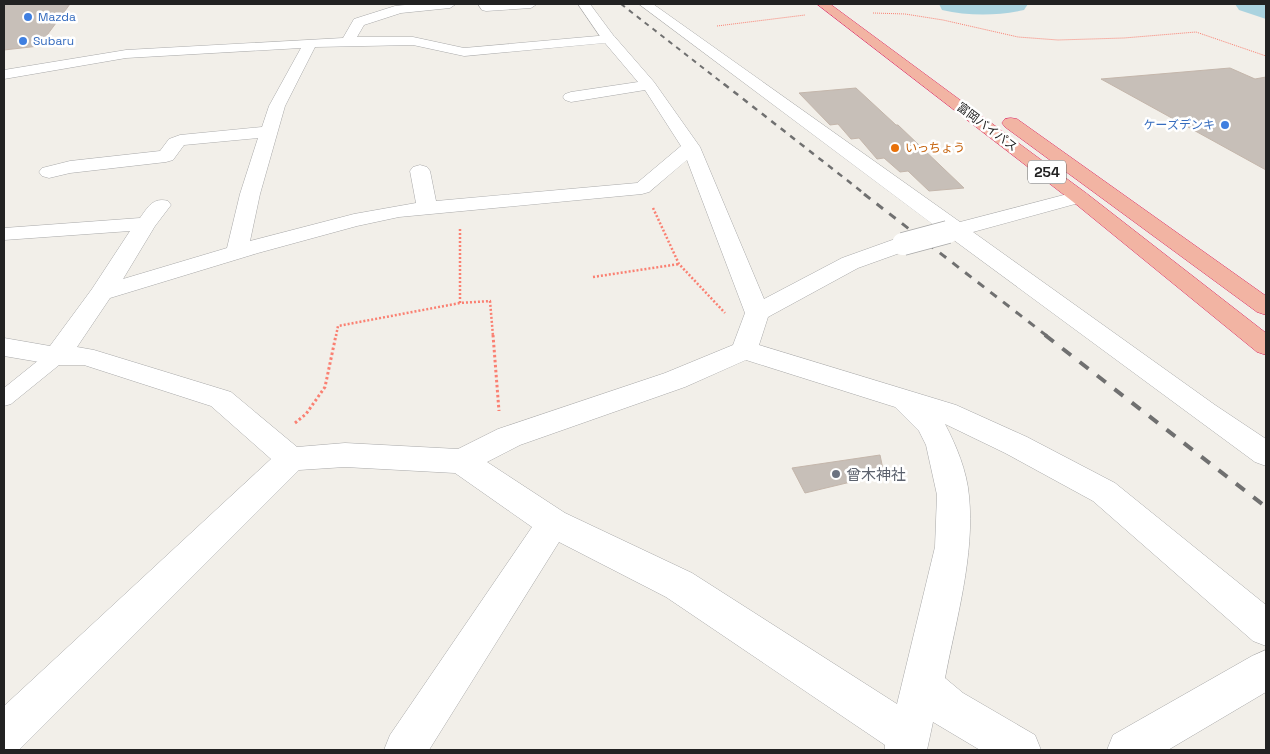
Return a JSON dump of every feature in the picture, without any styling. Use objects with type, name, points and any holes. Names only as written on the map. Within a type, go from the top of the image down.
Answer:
[{"type":"highway","name":"富岡バイパス","points":[[840,8],[990,108],[1266,307]]},
{"type":"highway","name":"富岡バイパス","points":[[840,8],[1266,346]]},
{"type":"street","points":[[347,42],[360,22],[400,6],[450,4]]},
{"type":"street","points":[[484,4],[486,7],[531,4]]},
{"type":"street","points":[[584,4],[609,39],[649,85],[691,147],[751,330],[905,400],[946,412],[1016,445],[1104,492],[1266,628]]},
{"type":"street","points":[[645,4],[951,231],[1266,454]]},
{"type":"street","points":[[4,74],[126,54],[347,42],[413,41],[464,52],[609,39]]},
{"type":"street","points":[[425,43],[423,49],[433,59],[455,63]]},
{"type":"street","points":[[237,252],[250,194],[278,106],[310,44]]},
{"type":"street","points":[[571,97],[649,85]]},
{"type":"street","points":[[49,172],[70,167],[166,156],[175,143],[189,138],[270,132]]},
{"type":"street","points":[[102,292],[354,220],[399,211],[642,188],[691,147]]},
{"type":"street","points":[[420,171],[428,208]]},
{"type":"street","points":[[4,347],[57,356],[85,356],[221,399],[281,450],[461,461],[509,437],[675,380],[850,263],[903,244],[1078,196]]},
{"type":"street","points":[[57,356],[102,292],[146,224],[161,205]]},
{"type":"street","points":[[4,234],[146,224]]},
{"type":"street","points":[[461,461],[553,523],[679,585],[907,743],[923,686],[952,547],[954,495],[941,445],[930,424],[905,400]]},
{"type":"street","points":[[4,735],[281,450]]},
{"type":"street","points":[[405,750],[553,523]]},
{"type":"street","points":[[1128,750],[1266,670]]},
{"type":"street","points":[[923,686],[948,708],[1020,750]]},
{"type":"lane","points":[[4,399],[57,356]]},
{"type":"path","points":[[682,30],[803,15],[840,8],[905,14],[943,20],[1018,37],[1058,40],[1124,38],[1196,32],[1266,56]]},
{"type":"path","points":[[642,188],[680,264],[731,320],[751,330]]},
{"type":"path","points":[[459,204],[460,303]]},
{"type":"path","points":[[593,277],[680,264]]},
{"type":"path","points":[[281,450],[285,432],[306,414],[325,387],[338,326],[460,303],[490,301],[498,410],[509,437]]},
{"type":"building","points":[[4,4],[70,4],[39,46],[4,50]]},
{"type":"building","name":"ケーズデンキ","points":[[1230,68],[1255,79],[1266,77],[1266,170],[1101,79]]},
{"type":"building","name":"いっちょう","points":[[856,88],[964,188],[929,191],[908,171],[900,172],[884,158],[877,159],[859,138],[851,139],[838,124],[830,125],[799,93]]},
{"type":"building","name":"曾木神社","points":[[880,455],[884,474],[805,493],[792,468]]},
{"type":"waterway","points":[[952,4],[965,6],[1014,4]]},
{"type":"waterway","points":[[1249,4],[1266,11]]},
{"type":"railway","points":[[621,4],[725,85]]},
{"type":"railway","points":[[724,84],[866,195]]},
{"type":"railway","points":[[864,194],[1047,336]]},
{"type":"railway","points":[[1045,335],[1266,507]]},
{"type":"place","name":"Mazda","points":[[28,17]]},
{"type":"place","name":"Subaru","points":[[23,41]]},
{"type":"place","name":"ケーズデンキ","points":[[1225,125]]},
{"type":"place","name":"いっちょう","points":[[895,148]]},
{"type":"place","name":"曾木神社","points":[[836,474]]}]
